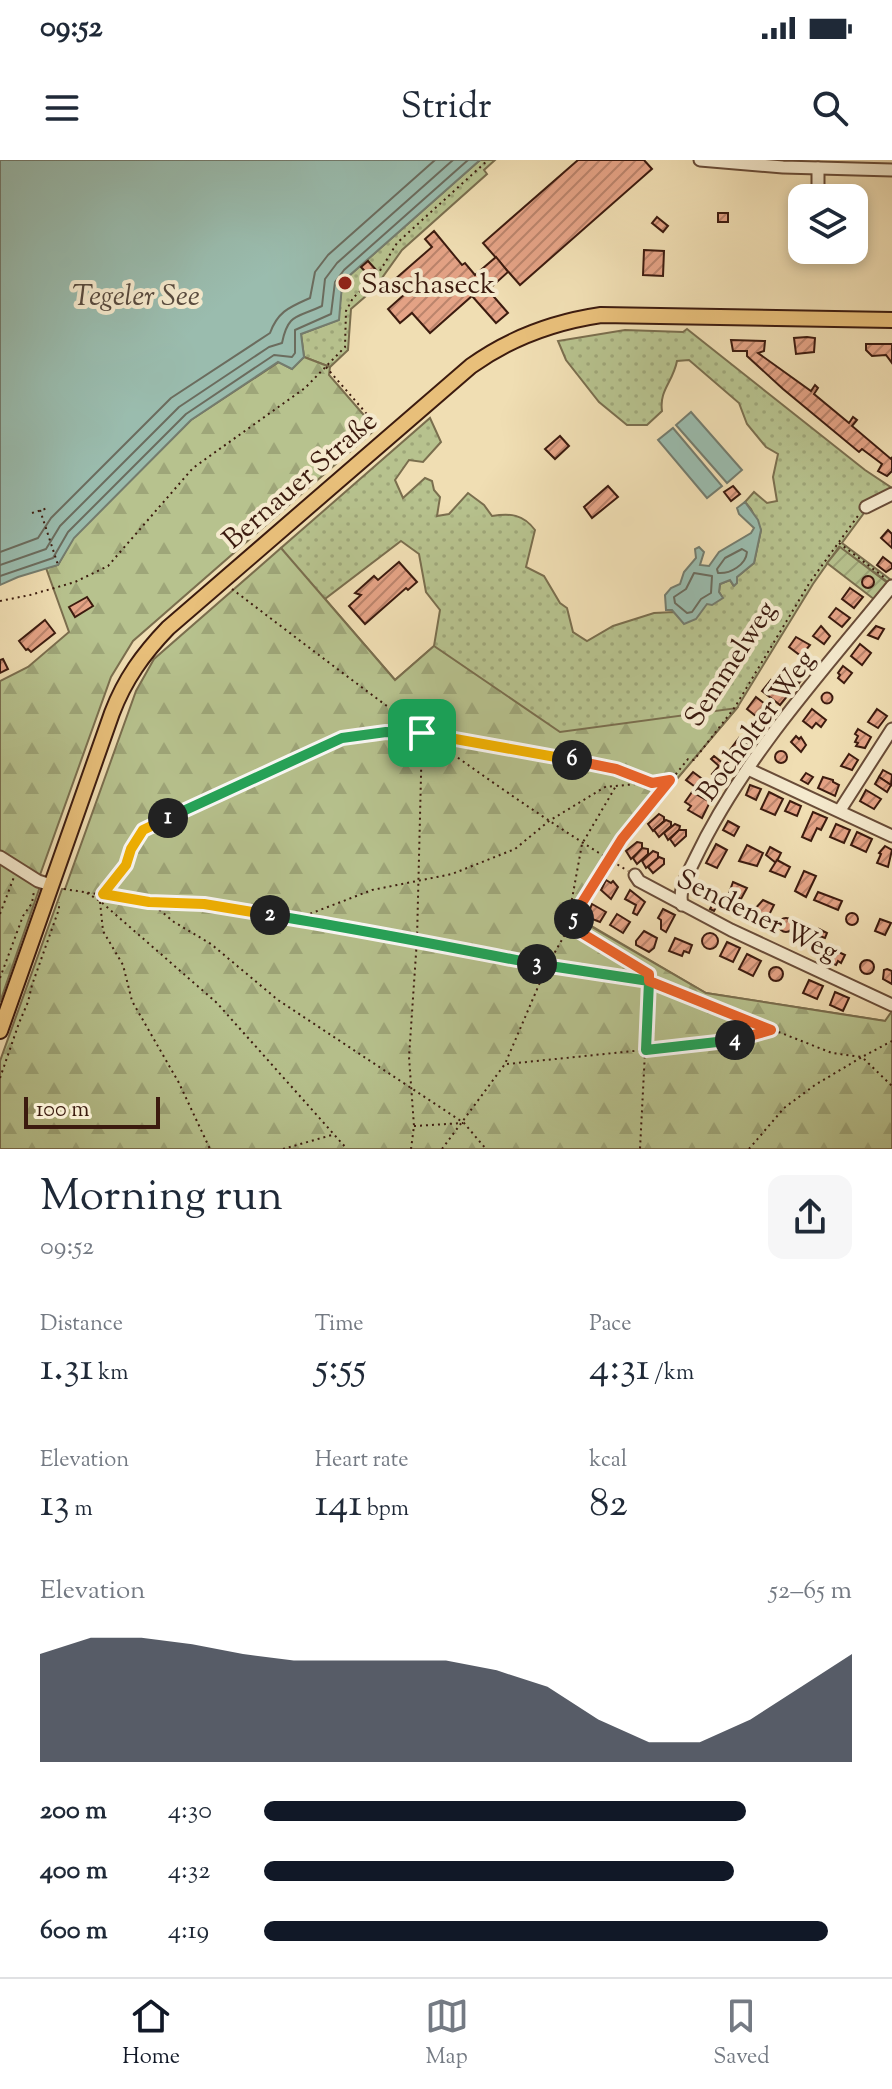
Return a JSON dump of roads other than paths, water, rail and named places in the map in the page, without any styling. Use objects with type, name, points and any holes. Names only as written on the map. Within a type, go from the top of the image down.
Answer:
[{"type":"main road","name":"Bernauer Straße","points":[[0,1031],[55,887],[121,692],[146,650],[245,560],[481,358],[538,330],[601,315],[892,320]]},
{"type":"street","points":[[700,160],[892,170]]},
{"type":"street","points":[[818,168],[818,184]]},
{"type":"street","points":[[866,507],[892,494]]},
{"type":"street","name":"Bocholter Weg","points":[[682,905],[681,889],[719,812],[748,769],[891,586]]},
{"type":"street","points":[[840,810],[892,729]]},
{"type":"street","points":[[748,769],[892,836]]},
{"type":"street","points":[[0,857],[55,887]]},
{"type":"street","name":"Sendener Weg","points":[[635,875],[639,881],[682,905],[892,1005]]},
{"type":"water","name":"Tegeler See","points":[[0,160],[480,160],[350,275],[342,285],[339,320],[301,334],[304,357],[292,369],[278,362],[191,420],[74,538],[58,565],[0,585]]},
{"type":"water","points":[[691,412],[742,470],[727,483],[676,425]]},
{"type":"water","points":[[673,428],[722,486],[707,498],[658,440]]},
{"type":"water","points":[[745,502],[761,530],[754,563],[737,577],[734,586],[730,580],[720,584],[719,592],[723,598],[712,605],[707,604],[696,619],[684,624],[672,610],[666,610],[665,595],[680,584],[684,572],[696,558],[695,549],[699,547],[704,552],[700,565],[709,566],[719,552],[751,533],[754,528],[737,508]]},
{"type":"place","name":"Saschaseck","points":[[345,283]]}]
